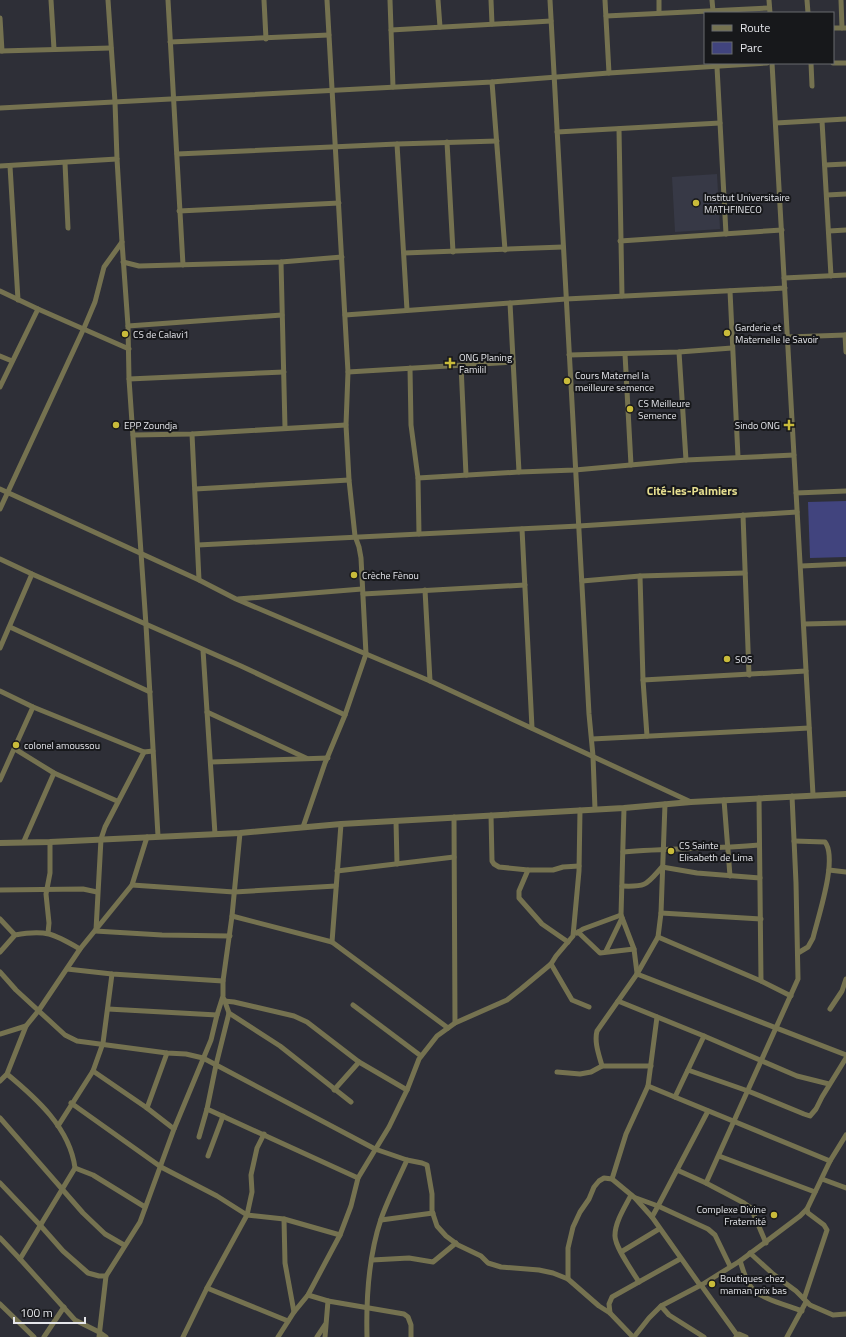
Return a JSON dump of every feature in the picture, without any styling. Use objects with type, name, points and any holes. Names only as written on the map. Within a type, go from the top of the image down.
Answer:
[{"type":"street","points":[[51,0],[54,49]]},
{"type":"street","points":[[108,0],[128,326],[129,378],[146,625],[158,836]]},
{"type":"street","points":[[168,0],[183,264]]},
{"type":"street","points":[[264,0],[266,39]]},
{"type":"street","points":[[303,827],[366,654],[361,558],[355,536],[349,480],[346,425],[348,372],[327,0]]},
{"type":"street","points":[[390,0],[393,87]]},
{"type":"street","points":[[438,0],[440,27]]},
{"type":"street","points":[[491,0],[492,24]]},
{"type":"street","points":[[550,0],[595,809]]},
{"type":"street","points":[[605,0],[609,73]]},
{"type":"street","points":[[658,0],[659,13]]},
{"type":"street","points":[[712,0],[713,11]]},
{"type":"street","points":[[606,16],[713,11],[770,11],[769,0]]},
{"type":"street","points":[[807,0],[808,12]]},
{"type":"street","points":[[841,0],[844,28]]},
{"type":"street","points":[[0,18],[1,51],[111,48]]},
{"type":"street","points":[[391,30],[551,20]]},
{"type":"street","points":[[170,42],[266,39],[329,35]]},
{"type":"street","points":[[834,63],[846,63]]},
{"type":"street","points":[[0,108],[492,82],[755,64]]},
{"type":"street","points":[[772,64],[813,795]]},
{"type":"street","points":[[811,64],[812,86]]},
{"type":"street","points":[[717,67],[726,234]]},
{"type":"street","points":[[492,82],[505,250]]},
{"type":"street","points":[[776,123],[846,119]]},
{"type":"street","points":[[822,120],[831,276]]},
{"type":"street","points":[[557,132],[720,123]]},
{"type":"street","points":[[619,129],[622,296]]},
{"type":"street","points":[[177,154],[497,141]]},
{"type":"street","points":[[448,142],[453,252]]},
{"type":"street","points":[[397,144],[407,310]]},
{"type":"street","points":[[0,166],[117,159]]},
{"type":"street","points":[[65,163],[68,228]]},
{"type":"street","points":[[825,165],[846,164]]},
{"type":"street","points":[[10,166],[18,300]]},
{"type":"street","points":[[827,197],[846,194]]},
{"type":"street","points":[[827,197],[846,198]]},
{"type":"street","points":[[179,211],[339,203]]},
{"type":"street","points":[[620,241],[782,230]]},
{"type":"street","points":[[829,231],[846,230]]},
{"type":"street","points":[[0,509],[84,328],[95,302],[104,267],[122,242]]},
{"type":"street","points":[[404,253],[563,247]]},
{"type":"street","points":[[124,262],[139,266],[281,262],[342,257]]},
{"type":"street","points":[[281,262],[285,428]]},
{"type":"street","points":[[784,278],[846,275]]},
{"type":"street","points":[[345,315],[566,299],[785,288]]},
{"type":"street","points":[[0,291],[129,349]]},
{"type":"street","points":[[730,291],[738,457]]},
{"type":"street","points":[[510,303],[519,472]]},
{"type":"street","points":[[0,386],[38,309]]},
{"type":"street","points":[[128,326],[282,315]]},
{"type":"street","points":[[788,337],[845,335],[846,352]]},
{"type":"street","points":[[569,356],[679,352],[732,348]]},
{"type":"street","points":[[679,352],[686,460]]},
{"type":"street","points":[[625,354],[632,465]]},
{"type":"street","points":[[0,356],[12,361]]},
{"type":"street","points":[[348,372],[513,362]]},
{"type":"street","points":[[461,365],[466,475]]},
{"type":"street","points":[[410,368],[411,425],[418,478],[419,534]]},
{"type":"street","points":[[129,378],[284,372]]},
{"type":"street","points":[[133,435],[192,434],[346,425]]},
{"type":"street","points":[[192,434],[199,580]]},
{"type":"street","points":[[418,478],[575,470],[686,460],[794,455]]},
{"type":"street","points":[[194,489],[349,480]]},
{"type":"street","points":[[0,489],[199,580],[236,599],[430,681],[691,802]]},
{"type":"street","points":[[796,493],[846,491]]},
{"type":"street","points":[[198,545],[579,526],[797,512]]},
{"type":"street","points":[[743,515],[749,675]]},
{"type":"street","points":[[522,529],[532,728]]},
{"type":"street","points":[[0,559],[345,715]]},
{"type":"street","points":[[800,566],[846,564]]},
{"type":"street","points":[[582,581],[640,576],[745,573]]},
{"type":"street","points":[[0,648],[32,574]]},
{"type":"street","points":[[640,576],[643,680],[647,736]]},
{"type":"street","points":[[236,599],[362,591],[425,590],[524,585]]},
{"type":"street","points":[[425,590],[430,681]]},
{"type":"street","points":[[804,624],[846,623]]},
{"type":"street","points":[[10,627],[150,692]]},
{"type":"street","points":[[203,650],[215,834]]},
{"type":"street","points":[[643,680],[806,671]]},
{"type":"street","points":[[0,691],[33,707],[144,752],[153,751]]},
{"type":"street","points":[[0,780],[33,707]]},
{"type":"street","points":[[207,712],[308,759]]},
{"type":"street","points":[[592,739],[810,728]]},
{"type":"street","points":[[14,748],[54,773],[118,801]]},
{"type":"street","points":[[95,930],[101,839],[105,827],[144,752]]},
{"type":"street","points":[[211,762],[328,758]]},
{"type":"street","points":[[24,842],[54,773]]},
{"type":"street","points":[[0,843],[240,833],[341,824],[624,808],[724,800],[846,794]]},
{"type":"street","points":[[706,1183],[798,979],[792,796]]},
{"type":"street","points":[[759,798],[761,981]]},
{"type":"street","points":[[724,800],[730,876]]},
{"type":"street","points":[[602,1066],[596,1035],[597,1031],[637,974],[658,937],[665,804]]},
{"type":"street","points":[[606,952],[621,917],[624,808]]},
{"type":"street","points":[[573,936],[579,866],[580,810]]},
{"type":"street","points":[[491,815],[492,861],[494,864],[500,867],[528,870],[553,870],[563,867],[579,866]]},
{"type":"street","points":[[454,817],[455,1023]]},
{"type":"street","points":[[396,821],[397,864]]},
{"type":"street","points":[[332,942],[341,824]]},
{"type":"street","points":[[99,1334],[106,1276],[124,1245],[140,1222],[174,1129],[211,1040],[217,1015],[223,999],[223,981],[230,936],[240,833]]},
{"type":"street","points":[[0,1081],[7,1074],[26,1026],[39,1010],[80,949],[132,885],[147,836]]},
{"type":"street","points":[[794,841],[825,842],[828,846],[829,870],[813,938],[808,947],[798,953]]},
{"type":"street","points":[[48,933],[47,888],[50,873],[50,842]]},
{"type":"street","points":[[623,852],[663,849],[727,848],[759,845]]},
{"type":"street","points":[[337,871],[454,857]]},
{"type":"street","points":[[662,867],[697,873],[760,878]]},
{"type":"street","points":[[622,886],[640,887],[650,880],[662,867]]},
{"type":"street","points":[[528,870],[519,891],[519,898],[542,924],[568,942]]},
{"type":"street","points":[[829,870],[846,872]]},
{"type":"street","points":[[132,885],[234,892],[336,886]]},
{"type":"street","points":[[0,890],[47,888],[84,889],[97,892]]},
{"type":"street","points":[[660,913],[761,919]]},
{"type":"street","points":[[232,916],[332,942],[448,1028]]},
{"type":"street","points":[[278,1337],[294,1312],[308,1295],[340,1235],[351,1206],[358,1178],[389,1127],[407,1090],[421,1056],[437,1036],[455,1023],[507,1000],[551,964],[556,956],[578,932],[621,917]]},
{"type":"street","points":[[621,917],[634,949],[637,974]]},
{"type":"street","points":[[0,919],[15,935]]},
{"type":"street","points":[[95,930],[162,935],[230,936]]},
{"type":"street","points":[[578,932],[600,953],[634,949]]},
{"type":"street","points":[[0,952],[15,935],[48,933],[57,935],[80,949]]},
{"type":"street","points":[[658,937],[761,981],[791,996]]},
{"type":"street","points":[[551,964],[572,1000],[589,1008]]},
{"type":"street","points":[[67,969],[112,974],[223,981]]},
{"type":"street","points":[[0,972],[16,990],[65,1034],[78,1041],[103,1043],[167,1053],[186,1054],[203,1058],[375,1149],[427,1165],[432,1194],[433,1213],[437,1226],[446,1236],[481,1256],[488,1263],[501,1267],[540,1270],[568,1279],[599,1306],[610,1313],[621,1326],[634,1337],[654,1312],[661,1306],[701,1285],[740,1261],[800,1216],[807,1209],[830,1161],[846,1135]]},
{"type":"street","points":[[58,1126],[93,1070],[103,1043],[112,974]]},
{"type":"street","points":[[637,974],[777,1028],[846,1057],[829,1084],[816,1109],[810,1116],[748,1091],[688,1070]]},
{"type":"street","points":[[830,1009],[842,991],[846,979]]},
{"type":"street","points":[[223,999],[229,1013],[280,1046],[351,1102]]},
{"type":"street","points":[[223,999],[287,1015],[307,1022],[359,1062],[407,1090]]},
{"type":"street","points":[[618,1001],[797,1076],[829,1084]]},
{"type":"street","points":[[353,1005],[421,1056]]},
{"type":"street","points":[[108,1009],[217,1015]]},
{"type":"street","points":[[199,1137],[229,1013]]},
{"type":"street","points":[[612,1179],[626,1134],[648,1086],[657,1017]]},
{"type":"street","points":[[0,1034],[26,1026]]},
{"type":"street","points":[[675,1097],[704,1036]]},
{"type":"street","points":[[147,1108],[167,1053]]},
{"type":"street","points":[[334,1090],[359,1062]]},
{"type":"street","points":[[557,1072],[580,1074],[591,1072],[602,1066],[651,1066]]},
{"type":"street","points":[[93,1070],[174,1129]]},
{"type":"street","points":[[7,1074],[32,1096],[58,1126],[74,1156],[75,1168],[20,1259]]},
{"type":"street","points":[[648,1086],[830,1161]]},
{"type":"street","points":[[71,1103],[161,1167],[217,1196],[247,1216],[284,1219],[340,1235]]},
{"type":"street","points":[[207,1109],[358,1178]]},
{"type":"street","points":[[652,1217],[708,1111]]},
{"type":"street","points":[[208,1156],[223,1116]]},
{"type":"street","points":[[0,1118],[83,1213],[105,1234],[124,1245]]},
{"type":"street","points":[[183,1337],[207,1288],[247,1216],[252,1192],[251,1175],[256,1148],[264,1134]]},
{"type":"street","points":[[718,1156],[815,1192]]},
{"type":"street","points":[[367,1337],[366,1308],[372,1260],[381,1220],[407,1160]]},
{"type":"street","points":[[75,1168],[93,1175],[145,1207]]},
{"type":"street","points":[[677,1170],[706,1183],[751,1208],[766,1243]]},
{"type":"street","points":[[568,1279],[568,1248],[573,1227],[594,1187],[604,1178],[612,1179],[633,1196],[652,1217],[680,1259],[701,1285],[736,1336],[739,1334],[746,1337]]},
{"type":"street","points":[[822,1178],[846,1188]]},
{"type":"street","points":[[0,1183],[40,1225],[62,1251],[88,1273],[106,1276]]},
{"type":"street","points":[[633,1196],[708,1229],[715,1235],[730,1266]]},
{"type":"street","points":[[633,1196],[616,1227],[614,1237],[624,1259],[639,1282]]},
{"type":"street","points":[[787,1337],[802,1311],[827,1230],[824,1225],[808,1213],[807,1209]]},
{"type":"street","points":[[381,1220],[433,1213]]},
{"type":"street","points":[[284,1219],[285,1263],[294,1312]]},
{"type":"street","points":[[621,1252],[659,1229]]},
{"type":"street","points":[[0,1238],[75,1320],[106,1337]]},
{"type":"street","points":[[372,1260],[410,1258],[433,1262],[456,1243]]},
{"type":"street","points":[[750,1253],[773,1274],[796,1291],[810,1305],[833,1315],[846,1314]]},
{"type":"street","points":[[610,1313],[609,1304],[612,1297],[680,1259]]},
{"type":"street","points":[[740,1261],[748,1282],[758,1294],[802,1311]]},
{"type":"street","points":[[207,1288],[288,1321]]},
{"type":"street","points":[[308,1295],[328,1301],[404,1314],[408,1316],[412,1325],[411,1337]]},
{"type":"street","points":[[325,1337],[328,1301]]},
{"type":"street","points":[[0,1304],[34,1337]]},
{"type":"street","points":[[661,1306],[669,1315],[704,1337]]},
{"type":"street","points":[[44,1337],[64,1307]]},
{"type":"street","points":[[317,1337],[325,1324]]},
{"type":"shaded area","name":"Institut Universitaire MATHFINECO","points":[[717,174],[720,229],[675,232],[672,177]]},
{"type":"green space","points":[[846,501],[846,557],[810,558],[808,502]]},
{"type":"place","name":"Institut Universitaire MATHFINECO","points":[[696,203]]},
{"type":"place","name":"Garderie et Maternelle le Savoir","points":[[727,333]]},
{"type":"place","name":"CS de Calavi1","points":[[125,334]]},
{"type":"place","name":"ONG Planing Familil","points":[[450,363]]},
{"type":"place","name":"Cours Maternel la meilleure semence","points":[[567,381]]},
{"type":"place","name":"CS Meilleure Semence","points":[[630,409]]},
{"type":"place","name":"EPP Zoundja","points":[[116,425]]},
{"type":"place","name":"Sindo ONG","points":[[789,425]]},
{"type":"place","name":"Crèche Fènou","points":[[354,575]]},
{"type":"place","name":"SOS","points":[[727,659]]},
{"type":"place","name":"colonel amoussou","points":[[16,745]]},
{"type":"place","name":"CS Sainte Elisabeth de Lima","points":[[671,851]]},
{"type":"place","name":"Complexe Divine Fraternité","points":[[774,1215]]},
{"type":"place","name":"Boutiques chez maman prix bas","points":[[712,1284]]},
{"type":"district","name":"Cité-les-Palmiers","points":[[692,490]]}]
